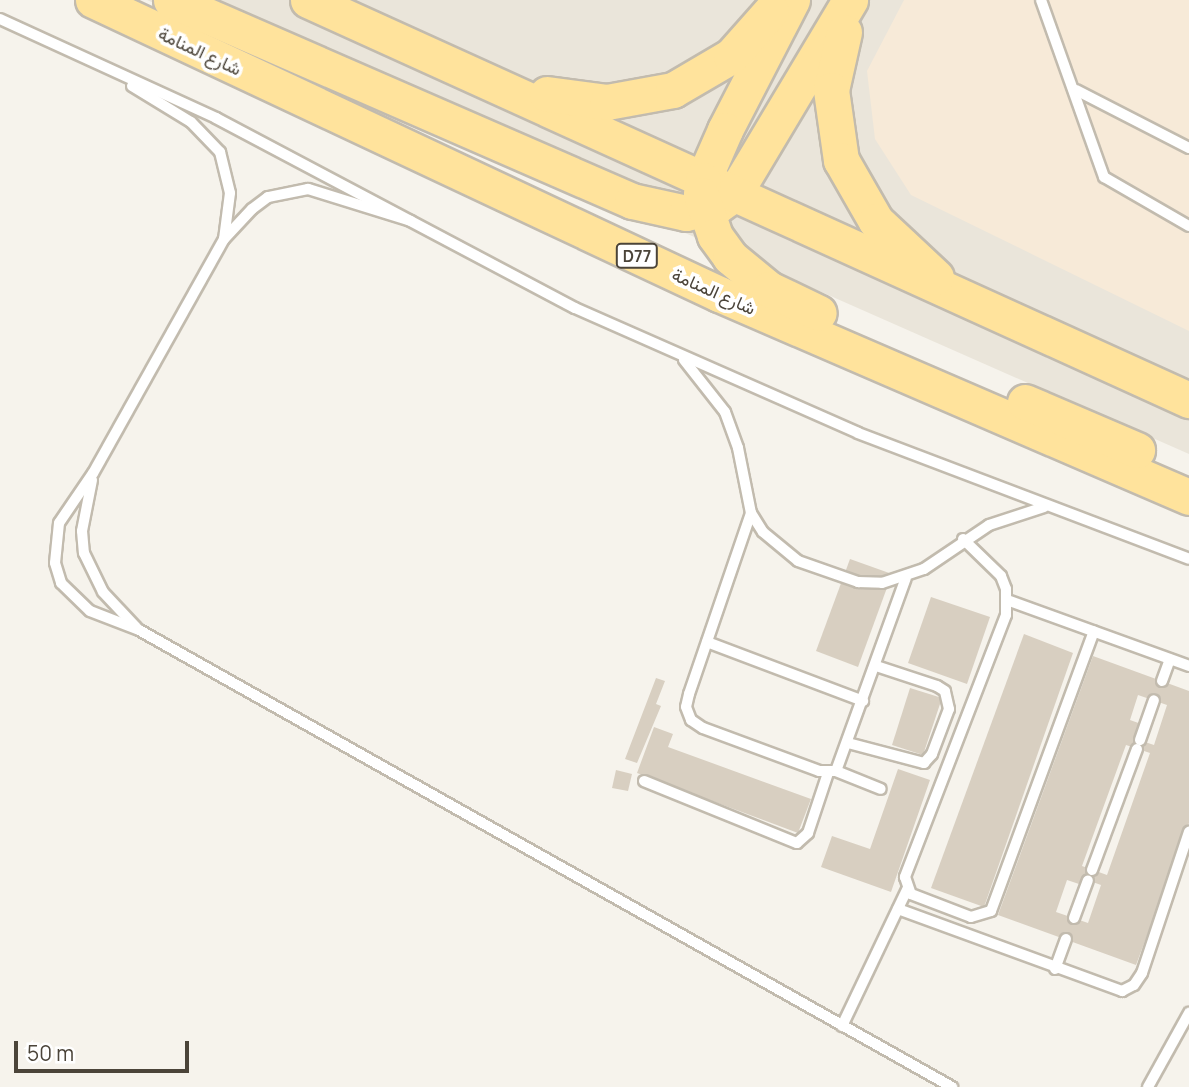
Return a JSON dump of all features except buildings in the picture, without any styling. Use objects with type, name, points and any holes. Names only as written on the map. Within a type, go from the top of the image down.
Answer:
[{"type":"main road","name":"شارع المنامة","points":[[93,0],[707,289],[1189,498]]},
{"type":"main road","points":[[171,0],[632,201],[667,212],[714,195],[850,0]]},
{"type":"main road","points":[[308,0],[428,51],[562,98],[629,101],[673,90],[713,70],[747,41],[779,0]]},
{"type":"main road","points":[[792,0],[714,195],[730,257],[748,275],[793,302],[1189,471]]},
{"type":"main road","points":[[856,0],[839,44],[831,90],[841,160],[876,221],[959,299]]},
{"type":"main road","points":[[428,51],[714,195],[1189,400]]},
{"type":"lane","points":[[1041,0],[1076,90],[1104,177],[1189,226]]},
{"type":"lane","points":[[0,19],[253,136],[575,308],[858,433],[1044,507],[1189,559]]},
{"type":"lane","points":[[116,72],[191,122],[220,152],[230,193],[224,239]]},
{"type":"lane","points":[[1076,90],[1189,148]]},
{"type":"lane","points":[[411,221],[327,193],[287,190],[251,209],[224,239],[93,474],[59,523],[55,563],[74,600],[90,611],[139,630],[952,1087]]},
{"type":"lane","points":[[677,353],[704,380],[725,412],[738,448],[751,513],[762,533],[798,561],[858,582],[906,578],[963,539],[989,525],[1044,507]]},
{"type":"lane","points":[[93,474],[82,531],[84,553],[103,592],[139,630]]},
{"type":"lane","points":[[751,513],[688,694],[686,707],[691,720],[881,789]]},
{"type":"lane","points":[[842,1026],[907,890],[905,877],[1003,626],[1007,600],[1001,576],[963,539]]},
{"type":"lane","points":[[644,781],[797,843],[808,833],[832,772],[848,743],[906,578]]},
{"type":"lane","points":[[1007,600],[1189,666]]},
{"type":"lane","points":[[907,890],[971,917],[990,911],[1094,631]]},
{"type":"lane","points":[[707,642],[863,701]]},
{"type":"lane","points":[[1162,681],[1170,659]]},
{"type":"lane","points":[[848,743],[924,763],[932,754],[949,709],[945,691],[937,686],[876,666]]},
{"type":"lane","points":[[1074,918],[1154,700]]},
{"type":"lane","points":[[898,909],[1108,989],[1122,991],[1134,985],[1189,832]]},
{"type":"lane","points":[[1055,969],[1066,939]]},
{"type":"lane","points":[[1148,1087],[1189,1013]]},
{"type":"shaded area","points":[[147,0],[1189,0],[1189,454],[826,294]]},
{"type":"shaded area","points":[[904,0],[1189,0],[1189,331],[911,195],[875,139],[867,71]]}]
